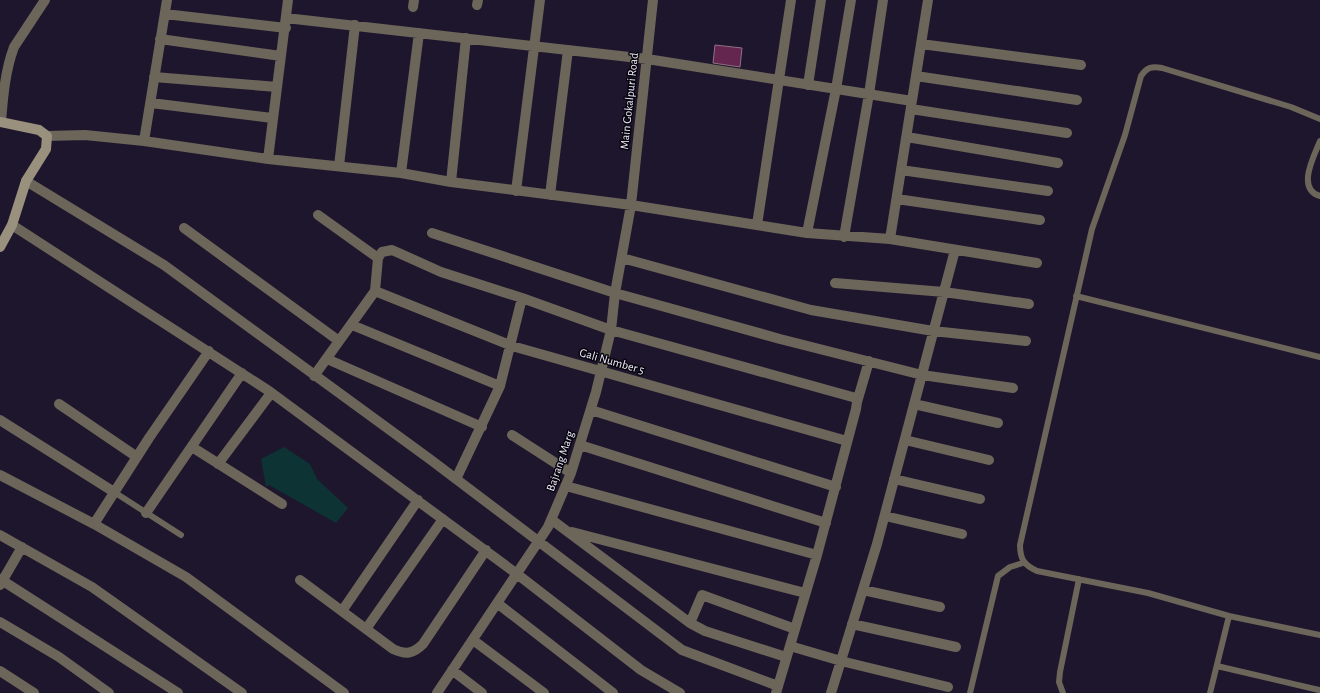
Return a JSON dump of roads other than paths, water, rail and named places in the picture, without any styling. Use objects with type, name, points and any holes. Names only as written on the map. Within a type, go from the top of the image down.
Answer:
[{"type":"street","points":[[45,0],[14,47],[5,85],[0,122],[39,130],[47,136],[85,135],[144,141],[268,159],[401,173],[451,182],[631,205],[807,233],[844,237],[890,239],[1037,263]]},
{"type":"street","points":[[144,141],[167,0]]},
{"type":"street","points":[[268,159],[288,0]]},
{"type":"street","points":[[516,191],[540,0]]},
{"type":"street","name":"Main Gokalpuri Road","points":[[631,205],[653,0]]},
{"type":"street","points":[[757,225],[791,0]]},
{"type":"street","points":[[808,85],[821,0]]},
{"type":"street","points":[[807,233],[836,89],[850,0]]},
{"type":"street","points":[[844,237],[869,94],[883,0]]},
{"type":"street","points":[[890,239],[928,0]]},
{"type":"street","points":[[165,14],[286,23],[355,25],[646,59],[869,94],[912,105],[1067,133]]},
{"type":"street","points":[[339,166],[355,25]]},
{"type":"street","points":[[401,173],[419,32]]},
{"type":"street","points":[[451,182],[466,38]]},
{"type":"street","points":[[160,40],[281,56]]},
{"type":"street","points":[[921,44],[1081,65]]},
{"type":"street","points":[[550,195],[568,50]]},
{"type":"street","points":[[916,76],[1077,100]]},
{"type":"street","points":[[154,78],[277,87]]},
{"type":"street","points":[[151,102],[272,118]]},
{"type":"street","points":[[0,246],[12,225],[26,181],[46,149],[47,136]]},
{"type":"street","points":[[907,137],[1058,163]]},
{"type":"street","points":[[901,170],[1048,191]]},
{"type":"street","points":[[26,181],[164,265],[456,479],[682,650],[777,689],[817,555],[869,361]]},
{"type":"street","points":[[897,199],[1040,220]]},
{"type":"street","name":"Bajrang Marg","points":[[437,693],[539,542],[552,520],[566,486],[591,410],[611,330],[615,293],[631,205]]},
{"type":"street","points":[[318,215],[378,258]]},
{"type":"street","points":[[12,225],[271,393],[486,550],[641,670],[680,693]]},
{"type":"street","points":[[184,228],[339,341]]},
{"type":"street","points":[[432,234],[615,293],[780,339],[922,374],[1013,388]]},
{"type":"street","points":[[314,376],[375,291],[378,258],[382,252],[392,250],[441,272],[522,298],[611,330],[850,396],[856,398],[857,402]]},
{"type":"street","points":[[831,693],[884,516],[955,250]]},
{"type":"street","points":[[622,258],[811,310],[933,332],[1026,340]]},
{"type":"street","points":[[835,282],[944,292],[1029,304]]},
{"type":"street","name":"Gali Number 5","points":[[375,291],[512,346],[847,441]]},
{"type":"street","points":[[456,479],[482,427],[500,386],[512,346],[522,298]]},
{"type":"street","points":[[352,325],[500,386]]},
{"type":"street","points":[[94,524],[209,352]]},
{"type":"street","points":[[327,359],[482,427]]},
{"type":"street","points":[[146,513],[242,373]]},
{"type":"street","points":[[218,464],[271,393]]},
{"type":"street","points":[[60,404],[137,458]]},
{"type":"street","points":[[914,404],[998,423]]},
{"type":"street","points":[[591,410],[836,487]]},
{"type":"street","points":[[0,420],[114,492]]},
{"type":"street","points":[[512,435],[571,473]]},
{"type":"street","points":[[905,440],[989,460]]},
{"type":"street","points":[[580,445],[826,522]]},
{"type":"street","points":[[192,447],[282,504]]},
{"type":"street","points":[[0,475],[94,524],[186,577],[344,693]]},
{"type":"street","points":[[894,479],[980,499]]},
{"type":"street","points":[[566,486],[817,555]]},
{"type":"street","points":[[342,611],[418,500]]},
{"type":"street","points":[[884,516],[962,534]]},
{"type":"street","points":[[366,629],[443,519]]},
{"type":"street","points":[[552,520],[690,622],[705,631],[786,656]]},
{"type":"street","points":[[568,531],[805,593]]},
{"type":"street","points":[[0,535],[92,587],[242,693]]},
{"type":"street","points":[[22,547],[1,582],[178,693]]},
{"type":"street","points":[[300,580],[393,649],[409,654],[416,651],[423,644],[486,550]]},
{"type":"street","points":[[863,590],[940,607]]},
{"type":"street","points":[[690,622],[702,596],[795,629]]},
{"type":"street","points":[[497,603],[613,693]]},
{"type":"street","points":[[0,622],[59,656],[109,693]]},
{"type":"street","points":[[852,624],[956,647]]},
{"type":"street","points":[[473,640],[544,693]]},
{"type":"street","points":[[790,646],[841,661],[948,687]]},
{"type":"street","points":[[452,670],[482,693]]},
{"type":"street","points":[[0,671],[34,693]]},
{"type":"lane","points":[[1320,119],[1291,107],[1162,68],[1148,68],[1142,76],[1125,134],[1092,229],[1020,545],[1020,556],[1024,563],[1037,571],[1148,593],[1229,616],[1320,636]]},
{"type":"lane","points":[[1320,141],[1311,166],[1307,185],[1311,191],[1320,196]]},
{"type":"lane","points":[[1076,296],[1320,357]]},
{"type":"lane","points":[[114,492],[181,535]]},
{"type":"lane","points":[[970,693],[998,576],[1010,567],[1024,563]]},
{"type":"lane","points":[[1063,693],[1060,682],[1060,672],[1080,579]]},
{"type":"lane","points":[[1210,693],[1229,616]]},
{"type":"lane","points":[[1216,666],[1319,690]]}]
